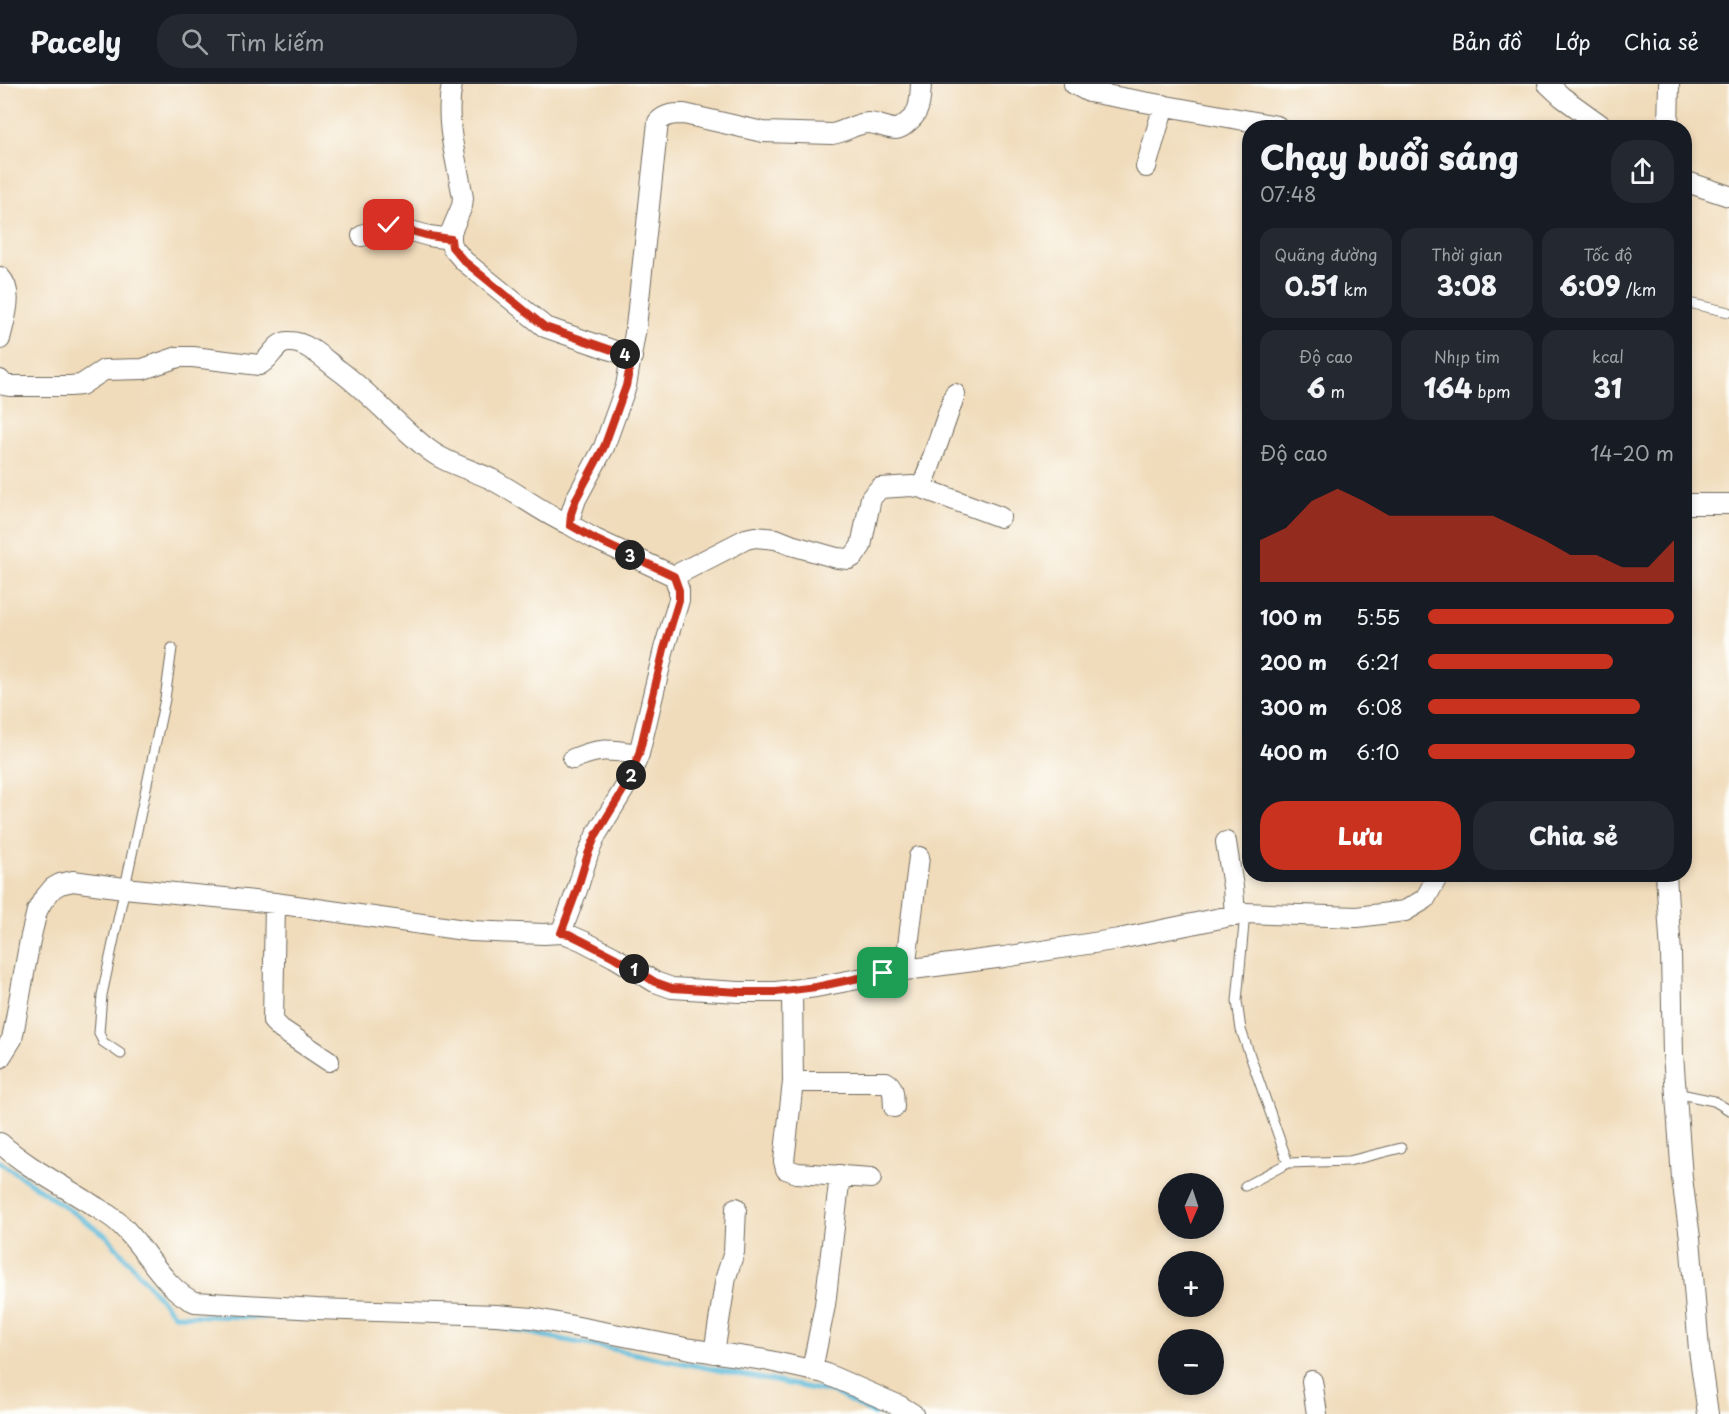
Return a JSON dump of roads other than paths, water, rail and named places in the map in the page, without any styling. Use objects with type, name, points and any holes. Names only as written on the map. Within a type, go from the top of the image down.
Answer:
[{"type":"street","points":[[452,84],[450,136],[463,198],[451,232],[452,247],[464,261],[545,327],[632,357]]},
{"type":"street","points":[[570,525],[576,499],[604,447],[626,386],[632,357],[658,122],[671,114],[684,114],[763,132],[832,134],[866,123],[896,129],[911,119],[918,110],[921,84]]},
{"type":"street","points":[[1074,84],[1089,92],[1245,120]]},
{"type":"street","points":[[1548,84],[1594,120]]},
{"type":"street","points":[[1668,120],[1669,84]]},
{"type":"street","points":[[1146,166],[1164,105]]},
{"type":"street","points":[[1692,184],[1729,196]]},
{"type":"street","points":[[362,236],[376,228],[389,225],[429,236],[451,239]]},
{"type":"street","points":[[0,277],[5,282],[8,297],[0,339]]},
{"type":"street","points":[[0,380],[4,385],[11,386],[70,386],[86,382],[104,370],[143,369],[178,357],[259,365],[266,361],[281,343],[295,342],[314,352],[346,375],[431,452],[456,466],[491,479],[556,519],[674,576],[679,590],[679,600],[664,649],[639,754],[627,784],[596,835],[561,933]]},
{"type":"street","points":[[922,488],[955,394]]},
{"type":"street","points":[[674,576],[746,539],[755,537],[776,539],[837,558],[849,559],[861,546],[871,498],[880,488],[912,486],[922,488],[1000,517]]},
{"type":"street","points":[[1692,504],[1729,504]]},
{"type":"street","points":[[573,759],[599,750],[639,754]]},
{"type":"street","points":[[1226,842],[1240,914]]},
{"type":"street","points":[[905,970],[919,857]]},
{"type":"street","points":[[0,1058],[12,1039],[15,1029],[37,911],[53,888],[73,881],[274,903],[471,931],[569,934],[614,957],[655,982],[672,988],[739,992],[792,991],[905,970],[1077,946],[1240,914],[1357,917],[1405,911],[1425,899],[1435,882]]},
{"type":"street","points":[[1666,882],[1673,1054],[1682,1178],[1690,1238],[1698,1350],[1708,1414]]},
{"type":"street","points":[[274,903],[273,1021],[281,1029],[329,1061]]},
{"type":"street","points":[[792,991],[793,1082],[784,1161],[786,1169],[797,1173],[871,1178]]},
{"type":"street","points":[[793,1082],[886,1082],[891,1084],[893,1089],[894,1107]]},
{"type":"street","points":[[0,1143],[16,1157],[115,1219],[172,1287],[180,1295],[195,1302],[516,1316],[812,1370],[841,1380],[913,1414]]},
{"type":"street","points":[[812,1370],[825,1305],[840,1175]]},
{"type":"street","points":[[714,1353],[726,1276],[734,1252],[736,1208]]},
{"type":"street","points":[[1312,1381],[1317,1414]]},
{"type":"lane","points":[[1692,304],[1729,312]]},
{"type":"lane","points":[[121,1054],[103,1042],[99,1033],[102,994],[165,699],[172,648]]},
{"type":"lane","points":[[1240,914],[1237,1001],[1241,1030],[1288,1163]]},
{"type":"lane","points":[[1676,1093],[1714,1101],[1729,1110]]},
{"type":"lane","points":[[1245,1186],[1288,1163],[1349,1161],[1401,1148]]},
{"type":"waterway","points":[[0,1162],[107,1236],[174,1315],[321,1319]]},
{"type":"waterway","points":[[483,1324],[835,1393],[874,1414]]}]
